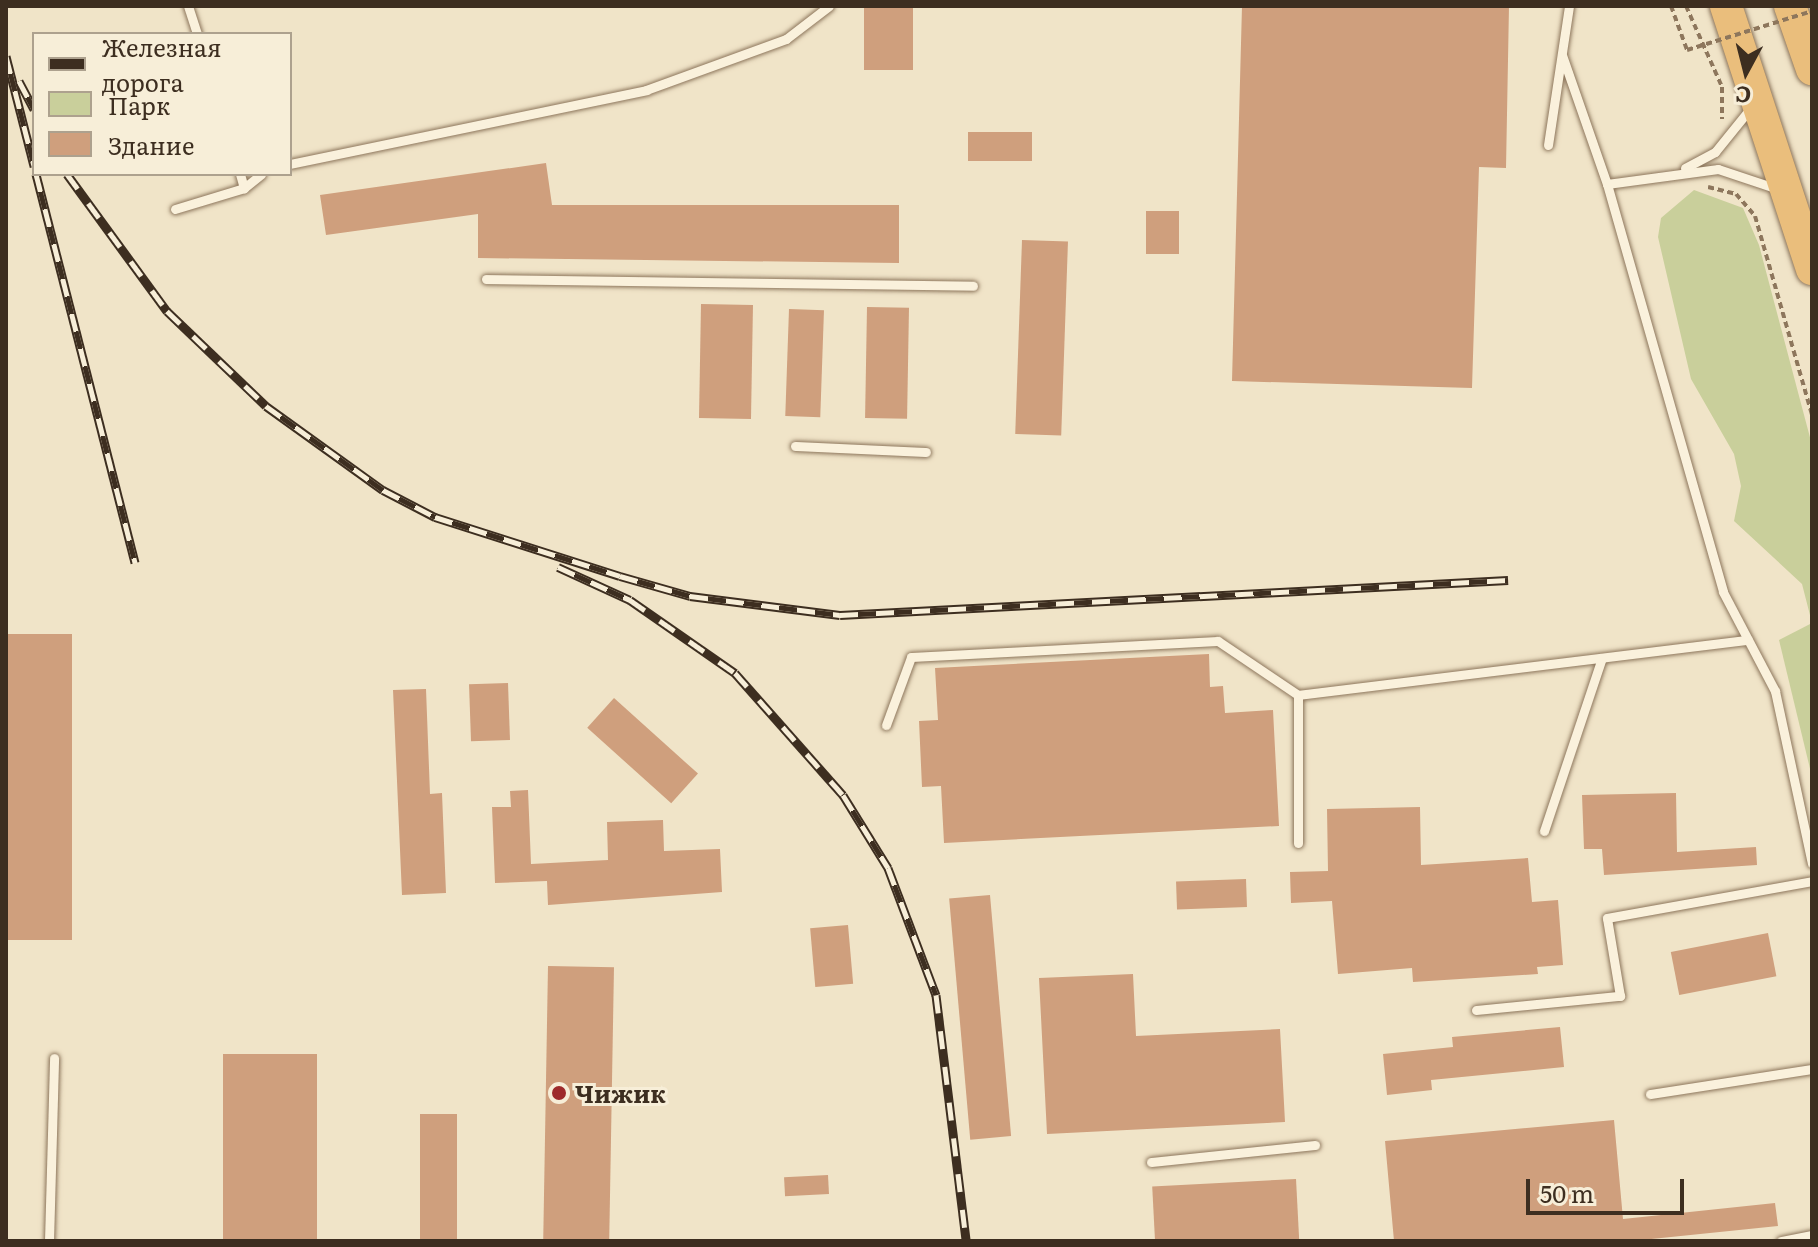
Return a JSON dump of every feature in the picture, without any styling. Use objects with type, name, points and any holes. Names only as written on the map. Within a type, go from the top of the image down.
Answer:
[{"type":"highway","points":[[1726,6],[1756,89],[1812,269]]},
{"type":"highway","points":[[1790,6],[1812,69]]},
{"type":"lane","points":[[188,6],[196,32]]},
{"type":"lane","points":[[292,164],[646,90],[786,39],[829,6]]},
{"type":"lane","points":[[1548,145],[1569,6]]},
{"type":"lane","points":[[1562,55],[1607,184],[1723,592],[1775,691],[1812,863]]},
{"type":"lane","points":[[1678,171],[1731,137],[1756,89]]},
{"type":"lane","points":[[1607,184],[1678,171],[1747,174],[1792,202]]},
{"type":"lane","points":[[241,176],[244,188]]},
{"type":"lane","points":[[175,209],[244,188],[259,176]]},
{"type":"lane","points":[[486,279],[973,286]]},
{"type":"lane","points":[[795,446],[926,452]]},
{"type":"lane","points":[[886,725],[911,657],[1218,641],[1298,695],[1748,640]]},
{"type":"lane","points":[[1544,831],[1602,658]]},
{"type":"lane","points":[[1298,695],[1298,843]]},
{"type":"lane","points":[[1476,1010],[1620,996],[1607,918],[1812,881]]},
{"type":"lane","points":[[49,1241],[54,1058]]},
{"type":"lane","points":[[1650,1094],[1812,1069]]},
{"type":"lane","points":[[1151,1162],[1315,1145]]},
{"type":"lane","points":[[1781,1241],[1812,1235]]},
{"type":"path","points":[[1671,6],[1687,50],[1812,11]]},
{"type":"path","points":[[1686,6],[1722,87],[1715,135]]},
{"type":"path","points":[[1697,186],[1736,194],[1755,216],[1812,415]]},
{"type":"green space","points":[[1694,190],[1743,208],[1759,245],[1812,445],[1812,623],[1802,584],[1734,521],[1741,486],[1734,454],[1691,379],[1658,237],[1661,218]]},
{"type":"green space","points":[[1812,623],[1812,777],[1779,640]]},
{"type":"building","points":[[864,6],[913,6],[913,70],[864,70]]},
{"type":"building","points":[[1242,6],[1509,6],[1506,168],[1479,167],[1472,388],[1232,381]]},
{"type":"building","points":[[968,132],[1032,132],[1032,161],[968,161]]},
{"type":"building","points":[[546,163],[552,205],[899,205],[899,263],[478,258],[478,214],[326,235],[320,195]]},
{"type":"building","points":[[1146,211],[1179,211],[1179,254],[1146,254]]},
{"type":"building","points":[[1022,240],[1068,242],[1061,435],[1015,434]]},
{"type":"building","points":[[701,304],[753,305],[751,419],[699,418]]},
{"type":"building","points":[[867,307],[909,308],[907,419],[865,418]]},
{"type":"building","points":[[789,309],[824,310],[820,417],[785,416]]},
{"type":"building","points":[[6,634],[72,634],[72,940],[6,940]]},
{"type":"building","points":[[1209,654],[1210,687],[1223,686],[1225,713],[1273,710],[1279,826],[944,843],[941,786],[922,787],[919,721],[938,720],[935,668]]},
{"type":"building","points":[[508,683],[510,740],[471,741],[469,684]]},
{"type":"building","points":[[426,689],[430,794],[442,793],[446,893],[402,895],[393,690]]},
{"type":"building","points":[[614,698],[698,774],[671,803],[587,728]]},
{"type":"building","points":[[528,790],[531,864],[608,860],[607,822],[663,820],[664,851],[720,849],[722,892],[548,905],[547,881],[495,883],[492,807],[511,807],[510,791]]},
{"type":"building","points":[[1676,793],[1677,852],[1756,847],[1757,865],[1604,875],[1602,849],[1584,849],[1582,795]]},
{"type":"building","points":[[1420,807],[1421,865],[1528,858],[1532,902],[1558,900],[1563,965],[1537,967],[1538,974],[1413,982],[1412,968],[1338,974],[1332,901],[1291,903],[1290,872],[1328,871],[1327,809]]},
{"type":"building","points":[[1246,879],[1247,907],[1177,909],[1176,881]]},
{"type":"building","points":[[990,895],[1011,1136],[970,1140],[949,899]]},
{"type":"building","points":[[848,925],[853,984],[815,987],[810,928]]},
{"type":"building","points":[[1768,933],[1776,976],[1679,995],[1671,952]]},
{"type":"building","points":[[548,966],[614,967],[609,1241],[543,1241]]},
{"type":"building","points":[[1133,974],[1136,1036],[1280,1029],[1285,1122],[1047,1134],[1039,978]]},
{"type":"building","points":[[1560,1027],[1564,1067],[1431,1080],[1432,1090],[1387,1095],[1383,1054],[1453,1047],[1452,1037]]},
{"type":"building","points":[[223,1054],[317,1054],[317,1241],[223,1241]]},
{"type":"building","points":[[420,1114],[457,1114],[457,1241],[420,1241]]},
{"type":"building","points":[[1614,1120],[1623,1219],[1775,1203],[1778,1226],[1632,1241],[1394,1241],[1385,1141]]},
{"type":"building","points":[[828,1175],[829,1194],[785,1196],[784,1177]]},
{"type":"building","points":[[1296,1179],[1299,1241],[1155,1241],[1152,1187]]},
{"type":"railway","points":[[6,56],[32,158]]},
{"type":"railway","points":[[19,81],[32,105]]},
{"type":"railway","points":[[37,176],[135,563]]},
{"type":"railway","points":[[68,176],[167,311],[266,406],[383,490],[435,517],[690,596],[840,615],[1508,580]]},
{"type":"railway","points":[[558,567],[630,600],[735,673],[843,795],[888,868],[936,995],[966,1241]]},
{"type":"place","name":"Чижик","points":[[559,1093]]}]
